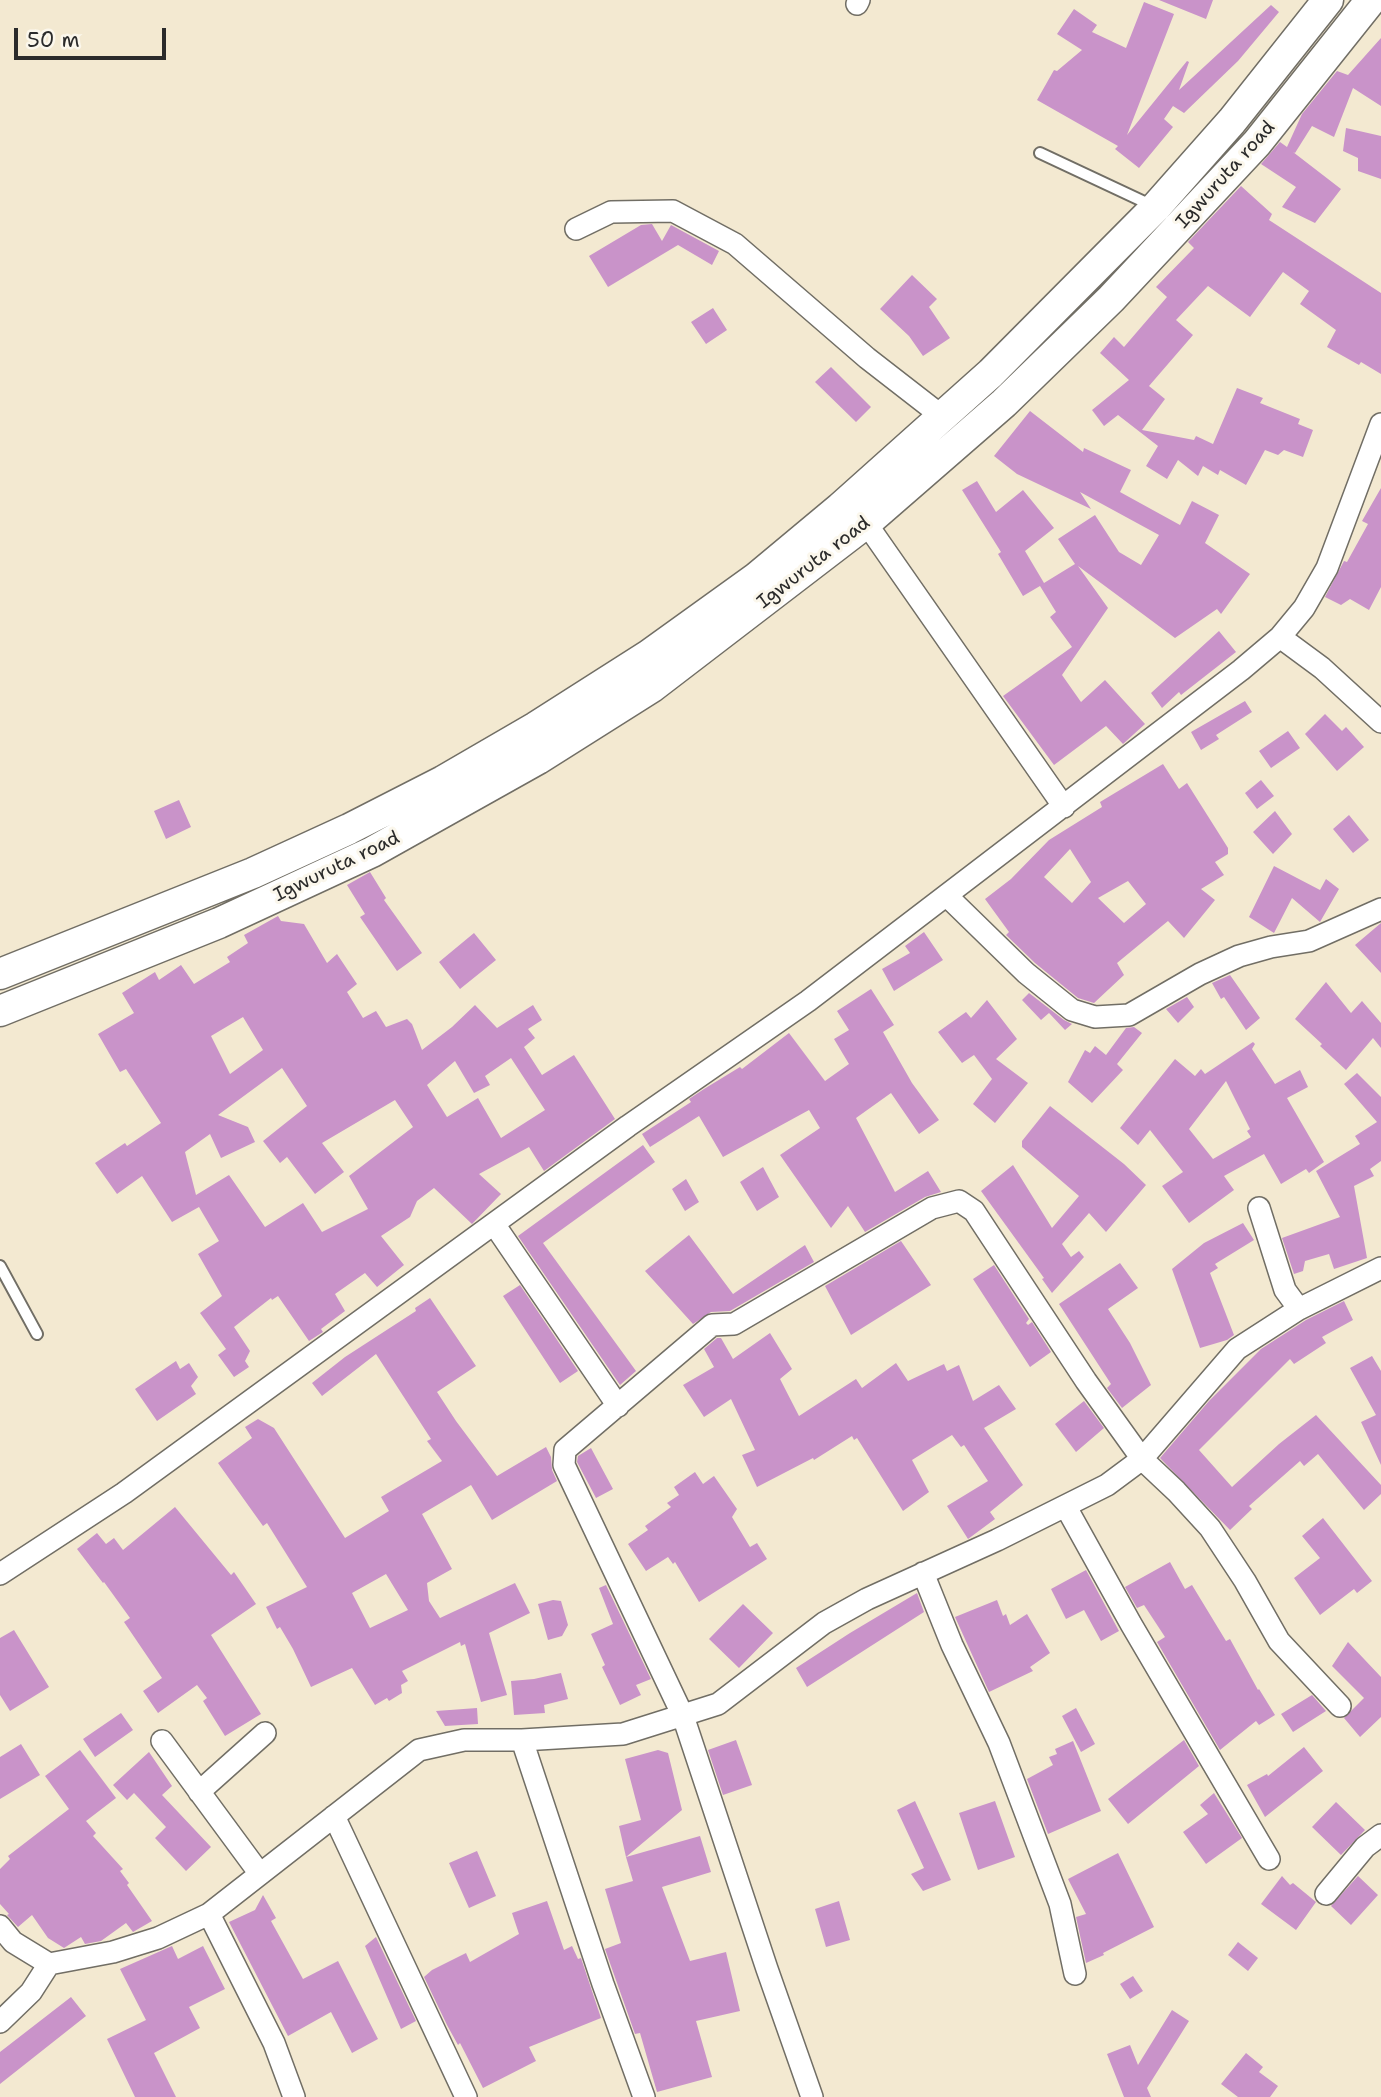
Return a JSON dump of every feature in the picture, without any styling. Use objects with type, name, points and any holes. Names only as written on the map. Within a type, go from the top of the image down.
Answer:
[{"type":"main road","name":"Igwuruta road","points":[[116,928],[253,873],[349,829],[443,781],[536,727],[649,655],[756,578],[841,508],[990,373],[1156,208],[1232,121],[1328,0]]},
{"type":"main road","name":"Igwuruta road","points":[[130,960],[372,852],[538,759],[653,687],[866,523],[1004,403],[1111,299],[1257,143],[1371,0]]},
{"type":"main road","points":[[0,974],[116,928],[130,960],[0,1011]]},
{"type":"street","points":[[576,229],[611,212],[673,211],[734,244],[867,358],[943,416]]},
{"type":"street","points":[[0,1574],[124,1493],[628,1126],[808,1001],[1241,670],[1280,637],[1304,608],[1327,568],[1381,424]]},
{"type":"street","points":[[866,523],[1064,807]]},
{"type":"street","points":[[1280,637],[1322,668],[1381,722]]},
{"type":"street","points":[[947,896],[1044,988],[1072,1010],[1095,1017],[1129,1015],[1200,974],[1239,956],[1309,941],[1381,909]]},
{"type":"street","points":[[812,2097],[683,1716],[564,1465],[565,1450],[712,1325],[734,1324],[932,1208],[959,1201],[974,1211],[1086,1381],[1142,1460],[1176,1491],[1210,1528],[1245,1581],[1279,1641],[1340,1706]]},
{"type":"street","points":[[1259,1208],[1285,1290],[1299,1309]]},
{"type":"street","points":[[495,1224],[618,1406]]},
{"type":"street","points":[[0,1926],[13,1942],[49,1965],[113,1952],[158,1938],[209,1914],[419,1750],[464,1740],[522,1740],[623,1734],[718,1704],[824,1623],[867,1599],[1066,1507],[1107,1485],[1142,1460],[1237,1349],[1299,1309],[1381,1268]]},
{"type":"street","points":[[1066,1507],[1131,1624],[1269,1859]]},
{"type":"street","points":[[923,1573],[952,1644],[999,1743],[1060,1904],[1075,1974]]},
{"type":"street","points":[[199,1792],[265,1733]]},
{"type":"street","points":[[522,1740],[643,2097]]},
{"type":"street","points":[[162,1741],[260,1874]]},
{"type":"street","points":[[334,1816],[466,2097]]},
{"type":"street","points":[[1326,1894],[1365,1847],[1381,1835]]},
{"type":"street","points":[[209,1914],[274,2043],[294,2097]]},
{"type":"street","points":[[0,2022],[32,1992],[49,1965]]},
{"type":"lane","points":[[1040,153],[1156,208]]},
{"type":"lane","points":[[0,1266],[37,1334]]},
{"type":"building","points":[[1159,0],[1213,0],[1206,19]]},
{"type":"building","points":[[1144,2],[1174,14],[1127,135],[1187,61],[1189,62],[1179,90],[1271,5],[1279,12],[1238,61],[1184,113],[1173,106],[1164,119],[1173,127],[1139,168],[1115,149],[1118,146],[1037,100],[1054,70],[1057,71],[1082,50],[1057,34],[1074,9],[1097,25],[1092,32],[1126,48]]},
{"type":"building","points":[[1381,38],[1381,106],[1353,88],[1334,137],[1312,126],[1295,153],[1293,152],[1341,189],[1315,223],[1282,207],[1296,187],[1261,164],[1280,142],[1287,147],[1302,114],[1337,71],[1348,75]]},
{"type":"building","points":[[1346,128],[1381,136],[1381,179],[1358,171],[1358,158],[1343,151]]},
{"type":"building","points":[[1241,186],[1272,214],[1269,220],[1381,293],[1381,374],[1327,347],[1336,330],[1300,304],[1309,291],[1283,272],[1250,317],[1208,286],[1176,320],[1193,335],[1149,386],[1165,399],[1142,430],[1194,440],[1196,436],[1213,444],[1237,388],[1263,398],[1260,403],[1300,419],[1298,424],[1313,430],[1303,457],[1284,450],[1278,455],[1265,450],[1246,485],[1220,470],[1218,475],[1203,466],[1198,476],[1178,460],[1167,479],[1146,466],[1158,446],[1118,415],[1104,426],[1092,410],[1129,380],[1100,353],[1114,337],[1124,347],[1167,297],[1156,287],[1194,248],[1188,242]]},
{"type":"building","points":[[652,224],[662,241],[671,225],[719,251],[712,265],[678,245],[608,287],[589,256],[641,225]]},
{"type":"building","points":[[912,275],[937,299],[929,307],[950,338],[923,356],[909,336],[880,309]]},
{"type":"building","points":[[713,308],[727,330],[706,344],[691,322]]},
{"type":"building","points":[[831,367],[871,407],[856,422],[815,382]]},
{"type":"building","points":[[1030,411],[1083,452],[1084,448],[1131,470],[1120,492],[1180,525],[1192,501],[1219,515],[1205,543],[1250,574],[1221,614],[1217,609],[1175,638],[1078,566],[1108,608],[1062,675],[1081,702],[1105,680],[1145,724],[1123,744],[1106,726],[1054,765],[1003,696],[1072,647],[1050,617],[1056,612],[1040,586],[1023,596],[998,554],[1001,552],[962,490],[977,481],[996,512],[1023,490],[1054,528],[1025,551],[1044,583],[1075,564],[1058,539],[1095,515],[1119,552],[1141,565],[1159,535],[1080,492],[1091,509],[1017,474],[994,456]]},
{"type":"building","points":[[1381,488],[1381,587],[1369,610],[1350,599],[1341,605],[1325,597],[1368,524],[1362,521]]},
{"type":"building","points":[[1219,631],[1236,652],[1181,695],[1179,692],[1162,708],[1151,693]]},
{"type":"building","points":[[1245,701],[1252,712],[1216,735],[1219,739],[1201,750],[1191,732]]},
{"type":"building","points":[[1325,714],[1342,731],[1346,727],[1364,747],[1337,771],[1305,734]]},
{"type":"building","points":[[1288,731],[1300,748],[1271,768],[1259,751]]},
{"type":"building","points":[[1163,764],[1179,789],[1187,783],[1228,848],[1228,854],[1215,862],[1224,875],[1201,889],[1215,900],[1184,938],[1168,921],[1117,963],[1124,975],[1094,1003],[1078,998],[1035,963],[1006,935],[1009,932],[985,899],[1011,879],[1049,840],[1102,807],[1100,802]],"holes":[[[1070,849],[1091,882],[1072,903],[1044,877]],[[1128,881],[1146,904],[1124,923],[1098,898]]]},
{"type":"building","points":[[1261,780],[1274,796],[1257,809],[1245,793]]},
{"type":"building","points":[[179,800],[191,827],[166,839],[154,811]]},
{"type":"building","points":[[1275,811],[1292,834],[1273,854],[1253,832]]},
{"type":"building","points":[[1349,815],[1369,840],[1353,853],[1333,829]]},
{"type":"building","points":[[1274,866],[1320,890],[1326,879],[1339,889],[1320,922],[1292,898],[1274,933],[1249,917]]},
{"type":"building","points":[[370,872],[386,898],[384,900],[422,953],[397,971],[360,917],[365,914],[347,885]]},
{"type":"building","points":[[278,916],[281,921],[304,924],[327,963],[337,954],[357,984],[347,992],[363,1018],[376,1011],[386,1027],[407,1019],[412,1024],[422,1050],[475,1005],[497,1028],[533,1005],[542,1020],[528,1029],[535,1038],[524,1047],[542,1075],[574,1055],[615,1119],[544,1171],[529,1147],[479,1174],[501,1194],[472,1224],[434,1188],[417,1201],[410,1217],[381,1236],[404,1265],[377,1287],[365,1273],[335,1294],[345,1311],[309,1341],[278,1296],[272,1300],[271,1298],[234,1327],[250,1351],[245,1361],[249,1367],[234,1377],[218,1355],[226,1349],[200,1313],[222,1296],[198,1254],[219,1241],[199,1207],[172,1222],[142,1176],[117,1194],[95,1163],[161,1123],[126,1069],[120,1072],[98,1034],[134,1013],[122,993],[155,972],[159,980],[181,965],[194,984],[230,962],[227,957],[248,943],[244,935]],"holes":[[[243,1017],[263,1050],[230,1074],[211,1036]],[[511,1058],[545,1110],[501,1138],[478,1098],[447,1117],[427,1085],[455,1061],[474,1093],[490,1085],[485,1076]],[[282,1068],[307,1106],[263,1141],[280,1163],[287,1157],[315,1194],[344,1172],[322,1143],[395,1100],[413,1127],[349,1176],[368,1209],[322,1232],[303,1203],[265,1227],[229,1175],[196,1195],[185,1152],[210,1134],[221,1158],[255,1142],[248,1127],[218,1115]]]},
{"type":"building","points":[[1381,923],[1381,973],[1355,945]]},
{"type":"building","points":[[924,932],[943,960],[894,991],[882,969],[910,953],[905,946]]},
{"type":"building","points":[[474,933],[496,960],[460,989],[439,962]]},
{"type":"building","points":[[1230,975],[1260,1018],[1246,1030],[1212,983]]},
{"type":"building","points":[[1326,982],[1351,1013],[1362,1001],[1381,1023],[1381,1048],[1373,1038],[1346,1070],[1295,1019]]},
{"type":"building","points":[[871,989],[894,1025],[883,1032],[912,1083],[939,1120],[919,1134],[891,1093],[856,1118],[895,1192],[928,1171],[941,1192],[925,1197],[865,1232],[848,1206],[831,1228],[780,1155],[820,1128],[809,1110],[723,1157],[699,1116],[650,1147],[642,1134],[691,1102],[689,1099],[704,1089],[740,1067],[742,1069],[789,1033],[825,1081],[849,1064],[834,1039],[849,1030],[837,1011]]},
{"type":"building","points":[[1029,993],[1072,1024],[1065,1030],[1049,1013],[1041,1020],[1022,1000]]},
{"type":"building","points":[[1187,997],[1194,1007],[1178,1023],[1166,1009]]},
{"type":"building","points":[[987,1000],[1017,1039],[996,1059],[1028,1083],[995,1123],[973,1104],[992,1079],[974,1055],[962,1063],[938,1032],[966,1012],[971,1018]]},
{"type":"building","points":[[1134,1027],[1142,1033],[1117,1064],[1123,1070],[1092,1103],[1068,1082],[1085,1050],[1090,1053],[1095,1046],[1106,1055],[1126,1028]]},
{"type":"building","points":[[1253,1042],[1255,1044],[1252,1049],[1275,1084],[1300,1070],[1308,1087],[1287,1098],[1324,1162],[1309,1173],[1306,1169],[1281,1184],[1264,1154],[1224,1176],[1234,1190],[1189,1223],[1162,1186],[1183,1172],[1150,1130],[1138,1145],[1120,1128],[1175,1059],[1195,1076],[1201,1069],[1205,1074]],"holes":[[[1226,1081],[1250,1129],[1247,1131],[1251,1137],[1213,1159],[1189,1129]]]},
{"type":"building","points":[[1357,1073],[1381,1097],[1381,1161],[1370,1169],[1374,1176],[1354,1186],[1367,1258],[1334,1269],[1329,1254],[1305,1261],[1303,1271],[1294,1274],[1282,1238],[1340,1217],[1316,1171],[1360,1144],[1355,1136],[1377,1122],[1344,1084]]},
{"type":"building","points":[[1050,1106],[1124,1164],[1146,1185],[1106,1232],[1089,1213],[1062,1244],[1071,1257],[1079,1251],[1084,1257],[1052,1293],[981,1191],[1013,1165],[1052,1228],[1079,1196],[1022,1147],[1022,1141]]},
{"type":"building","points":[[643,1145],[655,1162],[543,1243],[636,1371],[620,1385],[518,1236]]},
{"type":"building","points":[[763,1167],[779,1197],[757,1211],[740,1182]]},
{"type":"building","points":[[686,1179],[699,1202],[685,1211],[672,1189]]},
{"type":"building","points":[[1243,1223],[1254,1240],[1215,1264],[1218,1268],[1210,1273],[1234,1335],[1227,1340],[1200,1348],[1172,1269],[1204,1243]]},
{"type":"building","points":[[689,1235],[733,1294],[805,1245],[814,1262],[730,1311],[711,1312],[693,1324],[645,1271]]},
{"type":"building","points":[[901,1241],[931,1285],[851,1335],[825,1286]]},
{"type":"building","points":[[1120,1263],[1138,1288],[1108,1309],[1130,1343],[1151,1385],[1122,1408],[1107,1388],[1111,1384],[1059,1304]]},
{"type":"building","points":[[994,1265],[1029,1319],[1026,1323],[1028,1325],[1032,1322],[1051,1352],[1030,1367],[973,1279]]},
{"type":"building","points":[[520,1285],[578,1371],[560,1383],[503,1296]]},
{"type":"building","points":[[430,1298],[476,1366],[437,1392],[497,1476],[546,1447],[557,1481],[492,1520],[471,1485],[422,1514],[452,1569],[427,1583],[429,1601],[440,1618],[515,1583],[530,1613],[489,1633],[507,1695],[481,1702],[465,1644],[461,1646],[460,1642],[402,1671],[408,1681],[401,1685],[402,1693],[389,1701],[387,1698],[375,1705],[352,1668],[311,1687],[293,1649],[280,1627],[277,1629],[266,1607],[307,1587],[267,1523],[263,1526],[218,1463],[252,1438],[245,1427],[258,1419],[274,1428],[345,1538],[389,1511],[381,1497],[442,1461],[427,1441],[431,1439],[376,1354],[322,1396],[312,1383],[345,1357],[416,1311],[415,1308]],"holes":[[[386,1574],[408,1610],[370,1628],[352,1593]]]},
{"type":"building","points":[[1344,1301],[1353,1320],[1322,1337],[1326,1343],[1294,1364],[1290,1359],[1199,1450],[1232,1487],[1316,1415],[1381,1485],[1381,1494],[1364,1510],[1318,1454],[1304,1466],[1300,1461],[1249,1506],[1252,1509],[1230,1530],[1160,1458],[1209,1401],[1261,1349],[1306,1320]]},
{"type":"building","points":[[770,1333],[792,1369],[780,1379],[799,1416],[856,1379],[862,1388],[896,1363],[908,1381],[944,1364],[947,1371],[959,1365],[973,1401],[999,1385],[1016,1409],[984,1428],[1023,1485],[990,1512],[995,1519],[968,1539],[947,1506],[988,1481],[964,1445],[961,1447],[952,1435],[912,1460],[929,1492],[903,1511],[857,1438],[854,1440],[852,1436],[814,1460],[813,1458],[757,1487],[742,1455],[755,1450],[731,1399],[704,1417],[683,1385],[714,1367],[704,1349],[717,1338],[721,1338],[733,1359]]},
{"type":"building","points":[[1372,1356],[1381,1371],[1381,1465],[1361,1422],[1376,1415],[1350,1368]]},
{"type":"building","points":[[176,1361],[180,1369],[189,1363],[198,1377],[191,1386],[196,1394],[157,1421],[135,1389]]},
{"type":"building","points":[[1084,1401],[1104,1428],[1076,1452],[1055,1424]]},
{"type":"building","points":[[591,1448],[613,1489],[596,1498],[577,1462],[578,1456]]},
{"type":"building","points":[[695,1472],[703,1484],[714,1476],[737,1509],[732,1517],[750,1547],[757,1543],[767,1559],[699,1602],[675,1562],[673,1564],[668,1557],[646,1571],[628,1544],[648,1530],[645,1526],[671,1507],[667,1503],[679,1495],[674,1487]]},
{"type":"building","points":[[175,1507],[231,1575],[234,1572],[256,1604],[211,1635],[261,1714],[225,1736],[203,1701],[207,1698],[197,1685],[158,1713],[143,1691],[162,1678],[124,1622],[130,1618],[77,1549],[97,1533],[106,1544],[114,1538],[123,1550]]},
{"type":"building","points":[[1323,1518],[1372,1581],[1357,1593],[1354,1589],[1320,1615],[1294,1578],[1320,1558],[1302,1536]]},
{"type":"building","points":[[1170,1562],[1185,1589],[1192,1585],[1226,1641],[1230,1639],[1275,1715],[1259,1725],[1256,1721],[1220,1750],[1157,1642],[1165,1637],[1144,1605],[1137,1608],[1125,1587]]},
{"type":"building","points":[[1086,1570],[1119,1631],[1101,1641],[1084,1610],[1066,1619],[1051,1589]]},
{"type":"building","points":[[606,1585],[651,1679],[636,1685],[641,1695],[620,1705],[602,1667],[605,1665],[591,1634],[613,1624],[599,1588]]},
{"type":"building","points":[[917,1593],[924,1612],[807,1687],[796,1668]]},
{"type":"building","points":[[997,1600],[1010,1625],[1027,1614],[1050,1653],[1030,1667],[1033,1671],[989,1692],[955,1617]]},
{"type":"building","points":[[561,1601],[568,1625],[562,1636],[548,1640],[538,1604]]},
{"type":"building","points":[[743,1604],[773,1633],[739,1668],[709,1639]]},
{"type":"building","points":[[14,1630],[49,1687],[10,1711],[0,1695],[0,1638]]},
{"type":"building","points":[[1348,1642],[1381,1677],[1381,1717],[1360,1737],[1344,1718],[1364,1698],[1332,1666]]},
{"type":"building","points":[[561,1673],[568,1699],[544,1705],[545,1713],[514,1715],[511,1681]]},
{"type":"building","points":[[1312,1695],[1326,1711],[1293,1732],[1281,1714]]},
{"type":"building","points":[[477,1708],[478,1724],[445,1726],[436,1711]]},
{"type":"building","points":[[1076,1708],[1095,1744],[1081,1752],[1062,1716]]},
{"type":"building","points":[[121,1713],[133,1730],[95,1757],[83,1739]]},
{"type":"building","points":[[736,1740],[752,1785],[723,1795],[708,1750]]},
{"type":"building","points":[[1184,1740],[1199,1766],[1128,1824],[1108,1799]]},
{"type":"building","points":[[1073,1741],[1101,1811],[1048,1834],[1027,1779],[1053,1765],[1049,1757],[1057,1754],[1055,1749]]},
{"type":"building","points":[[21,1744],[40,1775],[0,1799],[0,1757]]},
{"type":"building","points":[[1304,1747],[1323,1771],[1265,1817],[1247,1785],[1267,1774],[1268,1776]]},
{"type":"building","points":[[80,1750],[116,1798],[86,1821],[96,1833],[93,1836],[123,1869],[120,1871],[129,1883],[127,1885],[152,1921],[133,1932],[126,1923],[101,1941],[85,1944],[81,1937],[64,1948],[48,1938],[32,1915],[18,1927],[7,1915],[9,1914],[0,1904],[0,1869],[10,1859],[8,1856],[69,1809],[45,1776]]},
{"type":"building","points":[[658,1750],[668,1753],[682,1810],[626,1857],[619,1826],[641,1820],[625,1759]]},
{"type":"building","points":[[149,1752],[172,1786],[162,1795],[211,1847],[186,1871],[155,1838],[166,1827],[134,1793],[127,1800],[113,1785]]},
{"type":"building","points":[[1214,1793],[1242,1838],[1206,1864],[1183,1832],[1208,1814],[1200,1805]]},
{"type":"building","points":[[915,1801],[951,1880],[923,1891],[911,1874],[924,1868],[897,1810]]},
{"type":"building","points":[[995,1801],[1015,1857],[978,1870],[959,1813]]},
{"type":"building","points":[[1336,1802],[1365,1830],[1341,1855],[1312,1827]]},
{"type":"building","points":[[700,1836],[711,1872],[662,1887],[690,1961],[726,1952],[740,2011],[696,2021],[712,2077],[657,2092],[640,2033],[635,2034],[605,1949],[621,1943],[605,1889],[633,1881],[626,1857]]},
{"type":"building","points":[[477,1851],[496,1896],[469,1908],[449,1863]]},
{"type":"building","points":[[1118,1853],[1154,1927],[1086,1963],[1076,1917],[1086,1914],[1068,1879]]},
{"type":"building","points":[[1282,1876],[1290,1885],[1293,1883],[1316,1902],[1296,1930],[1261,1904]]},
{"type":"building","points":[[1358,1876],[1378,1895],[1351,1925],[1331,1906]]},
{"type":"building","points":[[263,1895],[276,1918],[271,1921],[303,1979],[338,1961],[378,2039],[352,2053],[331,2012],[288,2036],[229,1922],[255,1910]]},
{"type":"building","points":[[547,1901],[564,1950],[572,1946],[578,1959],[581,1958],[601,2018],[529,2047],[536,2061],[483,2088],[460,2043],[458,2045],[447,2025],[424,1977],[432,1970],[466,1953],[470,1962],[519,1934],[512,1913]]},
{"type":"building","points":[[839,1901],[850,1940],[826,1947],[815,1909]]},
{"type":"building","points":[[376,1937],[416,2021],[401,2029],[365,1946]]},
{"type":"building","points":[[1238,1942],[1258,1958],[1248,1971],[1228,1955]]},
{"type":"building","points":[[172,1946],[178,1959],[203,1946],[225,1989],[189,2007],[200,2028],[154,2053],[176,2097],[135,2097],[107,2039],[146,2020],[120,1969]]},
{"type":"building","points":[[1133,1976],[1143,1991],[1130,1999],[1120,1984]]},
{"type":"building","points":[[71,1997],[86,2016],[0,2084],[0,2052]]},
{"type":"building","points":[[1172,2010],[1189,2021],[1147,2088],[1151,2097],[1124,2097],[1107,2054],[1130,2045],[1138,2065]]},
{"type":"building","points":[[1246,2053],[1263,2067],[1259,2072],[1278,2086],[1270,2097],[1238,2097],[1221,2084]]}]
